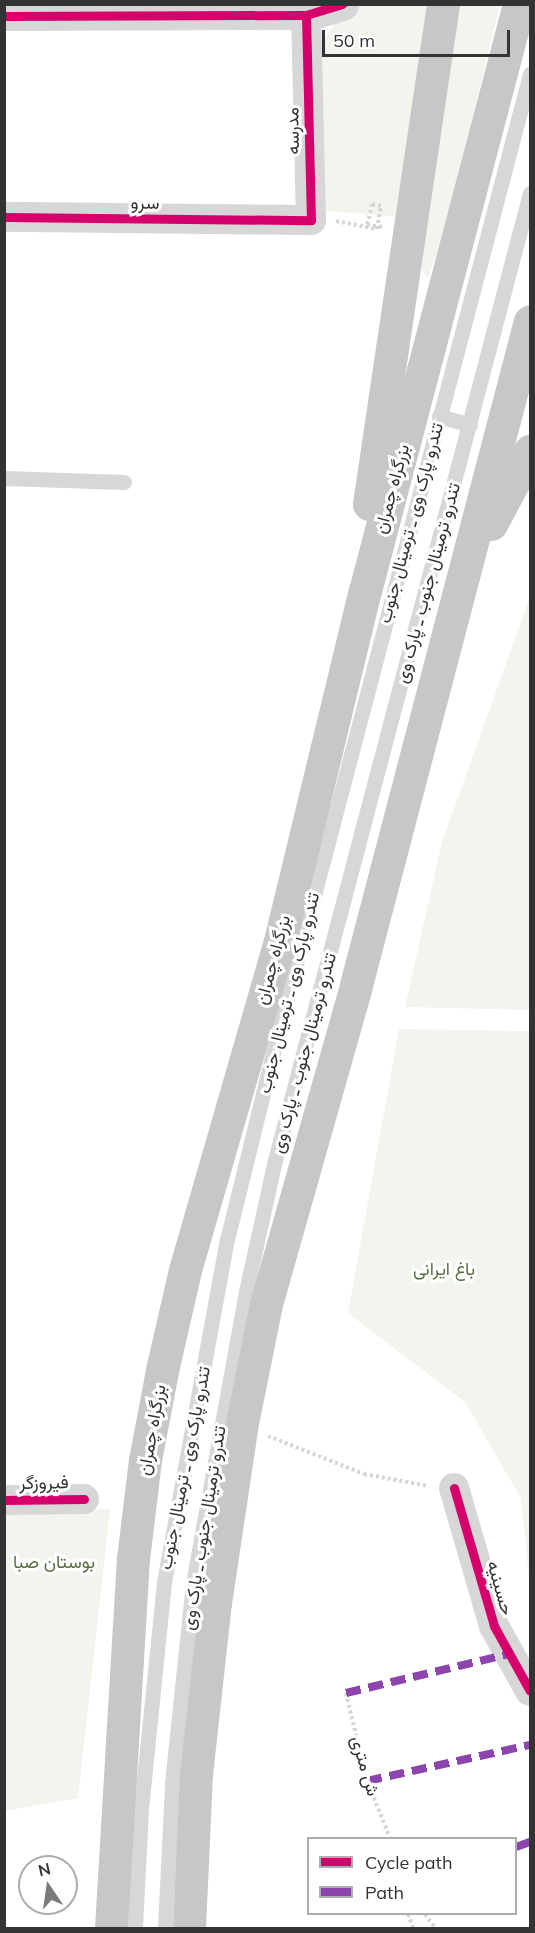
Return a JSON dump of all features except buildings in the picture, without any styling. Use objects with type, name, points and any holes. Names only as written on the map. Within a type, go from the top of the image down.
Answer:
[{"type":"highway","points":[[365,591],[369,506],[443,4]]},
{"type":"highway","name":"بزرگراه چمران","points":[[111,1929],[112,1861],[134,1559],[145,1460],[163,1366],[185,1270],[281,937],[365,591],[519,4]]},
{"type":"highway","points":[[189,1929],[196,1774],[215,1603],[241,1428],[266,1304],[468,568],[531,321]]},
{"type":"highway","points":[[468,568],[531,451]]},
{"type":"highway","points":[[98,1929],[112,1861]]},
{"type":"street","points":[[4,16],[306,15],[342,4]]},
{"type":"street","name":"مدرسه","points":[[298,222],[306,15]]},
{"type":"street","name":"سرو","points":[[4,217],[298,222]]},
{"type":"street","name":"حسینیه","points":[[454,1488],[494,1626],[531,1691]]},
{"type":"street","name":"فیروزگر","points":[[4,1500],[84,1498]]},
{"type":"lane","name":"تندرو پارک وی ـ ترمینال جنوب","points":[[135,1929],[141,1809],[164,1582],[227,1240],[439,416],[531,74]]},
{"type":"lane","name":"تندرو ترمینال جنوب ـ پارک وی","points":[[165,1929],[172,1783],[193,1583],[247,1287],[275,1161],[531,193]]},
{"type":"lane","points":[[439,416],[470,425]]},
{"type":"lane","points":[[4,478],[124,482]]},
{"type":"path","points":[[298,222],[349,221],[377,229],[381,206],[372,204],[368,225]]},
{"type":"path","points":[[241,1428],[305,1448],[364,1474],[409,1485],[454,1488]]},
{"type":"path","points":[[427,1915],[435,1929]]},
{"type":"green space","points":[[359,5],[427,5],[397,217],[329,211],[317,205],[316,51],[334,24]]},
{"type":"green space","points":[[456,5],[500,5],[444,232],[428,278],[415,262]]},
{"type":"green space","points":[[530,597],[530,1010],[405,1007],[442,842]]},
{"type":"green space","name":"باغ ایرانی","points":[[399,1029],[530,1031],[530,1588],[521,1498],[465,1402],[348,1313]]},
{"type":"green space","name":"بوستان صبا","points":[[110,1509],[78,1798],[5,1811],[5,1513]]},
{"type":"marked path","points":[[346,1693],[508,1654]]},
{"type":"marked path","points":[[367,1781],[530,1745]]},
{"type":"marked path","points":[[517,1847],[530,1842]]},
{"type":"cycle path","points":[[4,16],[306,15],[342,4]]},
{"type":"cycle path","points":[[4,217],[311,220],[306,15]]},
{"type":"cycle path","points":[[454,1488],[494,1626],[530,1691]]},
{"type":"cycle path","points":[[4,1500],[84,1499]]}]
